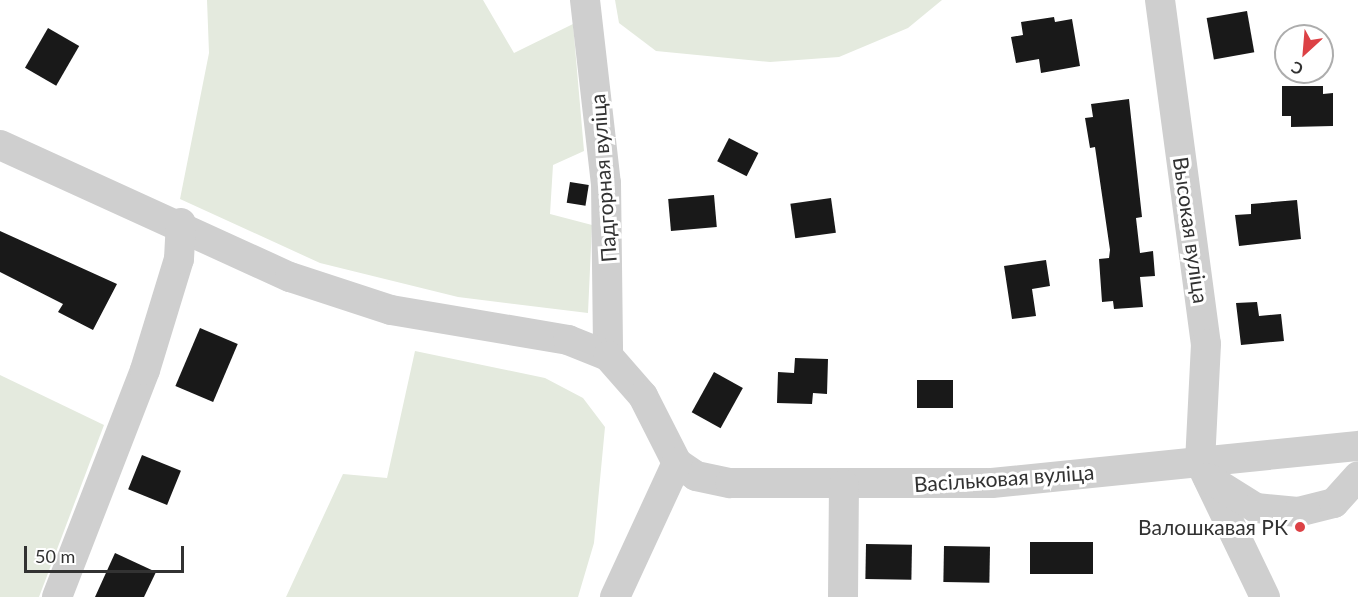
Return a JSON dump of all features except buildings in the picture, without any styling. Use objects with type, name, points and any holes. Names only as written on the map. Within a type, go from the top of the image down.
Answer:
[{"type":"street","name":"Падгорная вуліца","points":[[585,0],[606,183],[608,356]]},
{"type":"street","name":"Высокая вуліца","points":[[1160,0],[1206,344],[1204,470]]},
{"type":"street","points":[[0,145],[181,224],[290,277],[391,310],[568,340],[608,356],[643,396],[671,453],[615,597]]},
{"type":"street","points":[[57,597],[145,370],[179,259],[181,224]]},
{"type":"street","name":"Васільковая вуліца","points":[[671,453],[696,476],[730,483],[844,485],[992,483],[1204,470],[1358,446]]},
{"type":"street","points":[[1204,470],[1256,508],[1298,512],[1334,503],[1358,476]]},
{"type":"street","points":[[1204,470],[1265,597]]},
{"type":"street","points":[[843,597],[844,485]]},
{"type":"shaded area","points":[[207,0],[483,0],[514,53],[573,24],[584,151],[553,165],[550,214],[592,225],[588,313],[458,297],[320,263],[180,199],[209,53]]},
{"type":"shaded area","points":[[615,0],[942,0],[908,28],[839,57],[770,62],[656,51],[619,23]]},
{"type":"shaded area","points":[[415,351],[545,378],[583,398],[605,427],[594,543],[578,597],[286,597],[343,474],[387,478]]},
{"type":"shaded area","points":[[0,375],[104,425],[39,597],[0,597]]},
{"type":"place","name":"Валошкавая РК","points":[[1300,527]]}]
